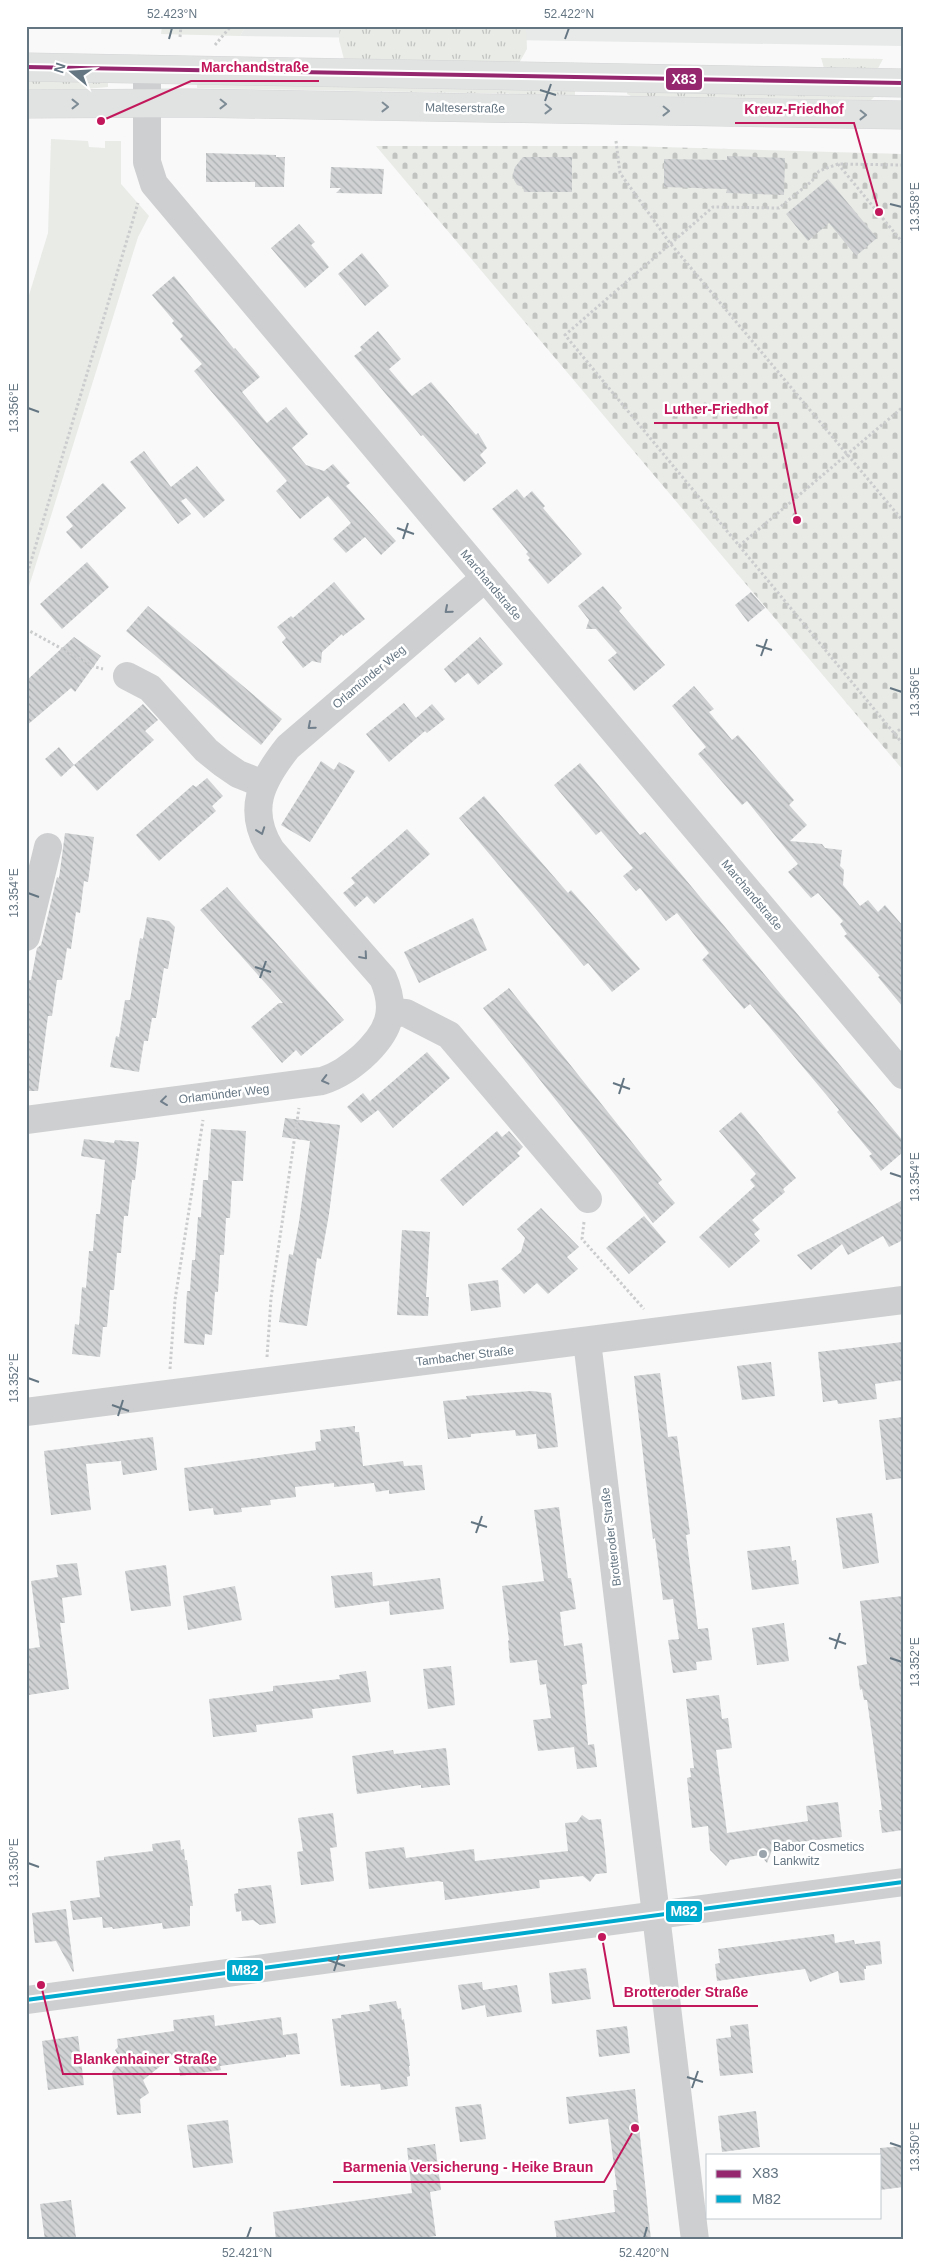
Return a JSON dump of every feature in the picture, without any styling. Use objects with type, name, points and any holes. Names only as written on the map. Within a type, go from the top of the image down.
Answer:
[{"type":"main road","points":[[26,67],[903,83]]},
{"type":"main road","points":[[617,77],[617,111]]},
{"type":"main road","name":"Malteserstraße","points":[[26,104],[147,104],[903,116]]},
{"type":"street","name":"Marchandstraße","points":[[147,70],[147,162],[154,184],[903,1075]]},
{"type":"street","name":"Orlamünder Weg","points":[[26,1120],[296,1085],[333,1078],[347,1070],[378,1041],[384,1032],[390,1012],[389,993],[383,978],[266,843],[259,828],[257,809],[263,784],[273,766],[288,747],[485,578]]},
{"type":"street","points":[[127,676],[150,688],[206,750],[222,764],[238,774],[263,784]]},
{"type":"street","points":[[26,937],[48,847]]},
{"type":"street","points":[[390,1012],[406,1013],[450,1035],[588,1199]]},
{"type":"street","name":"Tambacher Straße","points":[[26,1412],[903,1300]]},
{"type":"street","name":"Brotteroder Straße","points":[[587,1340],[695,2240]]},
{"type":"street","points":[[26,2000],[903,1882]]},
{"type":"path","points":[[180,37],[181,26]]},
{"type":"path","points":[[225,34],[231,26]]},
{"type":"path","points":[[616,142],[620,173],[670,243],[903,521]]},
{"type":"path","points":[[838,164],[903,243]]},
{"type":"path","points":[[903,165],[838,164],[819,171],[812,181],[779,208],[714,207],[565,335],[903,744]]},
{"type":"path","points":[[26,578],[140,197]]},
{"type":"path","points":[[738,546],[903,407]]},
{"type":"path","points":[[26,629],[95,667],[127,676]]},
{"type":"path","points":[[894,734],[903,727]]},
{"type":"path","points":[[267,1358],[271,1298],[299,1110],[298,1104]]},
{"type":"path","points":[[170,1379],[175,1300],[204,1119]]},
{"type":"path","points":[[588,1199],[582,1239],[644,1309]]},
{"type":"shaded area","points":[[246,26],[903,26],[903,46],[240,36]]},
{"type":"green space","points":[[162,26],[246,26],[240,36],[161,34]]},
{"type":"green space","points":[[340,26],[526,26],[527,49],[518,65],[345,63],[339,40]]},
{"type":"green space","points":[[821,58],[883,59],[876,72],[825,71]]},
{"type":"green space","points":[[26,80],[108,82],[108,87],[26,94]]},
{"type":"green space","points":[[197,81],[575,88],[575,95],[197,88]]},
{"type":"green space","points":[[628,89],[875,96],[871,100],[631,96],[627,94]]},
{"type":"green space","points":[[51,139],[88,141],[89,147],[105,148],[105,141],[121,141],[121,184],[149,216],[138,237],[26,596],[26,305],[48,233]]},
{"type":"green space","points":[[376,146],[628,146],[903,154],[903,770]]},
{"type":"building","points":[[206,153],[276,155],[276,157],[285,157],[284,187],[255,187],[255,182],[206,182]]},
{"type":"building","points":[[727,156],[785,158],[784,195],[726,193],[727,189],[664,187],[664,159],[727,160]]},
{"type":"building","points":[[523,157],[572,157],[572,192],[524,192],[523,187],[517,185],[513,174],[515,167]]},
{"type":"building","points":[[331,167],[384,169],[382,194],[336,193],[341,188],[330,188]]},
{"type":"building","points":[[828,179],[877,238],[856,256],[829,223],[808,241],[786,214]]},
{"type":"building","points":[[299,224],[315,242],[311,245],[329,267],[305,288],[271,248]]},
{"type":"building","points":[[362,253],[389,286],[365,306],[338,274]]},
{"type":"building","points":[[174,276],[234,349],[260,377],[242,392],[267,423],[286,407],[308,434],[292,448],[306,465],[324,471],[333,464],[350,483],[346,486],[396,541],[381,555],[365,537],[346,553],[333,539],[351,523],[328,496],[300,519],[276,491],[287,481],[194,371],[202,364],[180,339],[183,336],[172,323],[174,321],[152,295]]},
{"type":"building","points":[[378,331],[401,359],[389,369],[412,396],[431,382],[476,435],[478,433],[487,448],[480,455],[486,463],[464,482],[423,435],[421,436],[354,356],[362,350],[360,347]]},
{"type":"building","points":[[144,451],[171,487],[197,466],[225,500],[204,518],[186,498],[181,501],[191,514],[178,524],[130,462]]},
{"type":"building","points":[[103,483],[126,508],[81,549],[66,532],[73,526],[66,517]]},
{"type":"building","points":[[517,489],[524,498],[532,491],[545,506],[543,508],[582,554],[548,584],[528,560],[530,558],[526,554],[528,552],[492,509]]},
{"type":"building","points":[[87,562],[109,587],[62,629],[40,604]]},
{"type":"building","points":[[334,582],[365,619],[343,636],[342,634],[322,652],[321,663],[312,661],[303,668],[282,642],[286,638],[277,627],[291,616],[293,618]]},
{"type":"building","points":[[603,586],[622,608],[619,611],[665,665],[634,691],[608,660],[617,653],[596,629],[586,629],[589,620],[578,606]]},
{"type":"building","points":[[751,592],[765,608],[748,622],[735,605]]},
{"type":"building","points":[[148,606],[282,719],[261,745],[126,631]]},
{"type":"building","points":[[74,637],[101,656],[75,692],[71,688],[26,726],[26,681]]},
{"type":"building","points":[[480,637],[503,664],[478,685],[468,673],[455,683],[444,669]]},
{"type":"building","points":[[694,686],[714,709],[709,712],[732,740],[738,735],[794,800],[789,805],[807,825],[790,841],[822,844],[825,848],[842,850],[840,866],[844,870],[843,885],[860,906],[868,900],[878,912],[885,905],[903,926],[903,1007],[878,977],[880,976],[844,936],[847,934],[840,924],[843,921],[818,893],[811,898],[788,872],[798,864],[747,801],[742,805],[698,754],[706,747],[672,706]]},
{"type":"building","points":[[404,703],[416,718],[432,704],[445,719],[427,733],[425,731],[389,762],[366,734]]},
{"type":"building","points":[[143,704],[158,720],[145,731],[154,740],[97,791],[74,765]]},
{"type":"building","points":[[59,747],[74,765],[61,777],[45,759]]},
{"type":"building","points":[[321,761],[334,770],[339,762],[355,771],[310,842],[281,825]]},
{"type":"building","points":[[580,763],[640,835],[645,832],[671,862],[903,1141],[903,1152],[881,1171],[869,1156],[872,1154],[837,1112],[839,1110],[750,1004],[744,1009],[702,960],[709,953],[677,913],[666,921],[640,888],[636,891],[623,876],[633,868],[601,831],[596,835],[554,785]]},
{"type":"building","points":[[207,778],[223,796],[212,806],[216,811],[159,861],[136,835],[193,785],[196,787]]},
{"type":"building","points":[[484,796],[568,893],[571,890],[640,969],[612,992],[588,963],[584,966],[459,818]]},
{"type":"building","points":[[407,829],[430,854],[374,904],[367,896],[355,907],[343,893],[355,883],[351,878]]},
{"type":"building","points":[[65,833],[94,837],[88,882],[84,881],[80,913],[76,912],[71,949],[67,948],[62,980],[57,980],[52,1016],[48,1016],[38,1091],[26,1091],[28,980],[31,980],[37,948],[41,945],[57,877],[59,878]]},
{"type":"building","points":[[227,887],[344,1020],[301,1056],[296,1050],[282,1063],[251,1027],[279,1003],[283,1003],[200,910]]},
{"type":"building","points":[[147,917],[169,921],[175,927],[168,969],[164,968],[156,1018],[152,1018],[148,1041],[144,1041],[139,1072],[110,1067],[116,1036],[119,1037],[125,1000],[130,1000],[140,938],[143,939]]},
{"type":"building","points":[[473,918],[487,950],[419,983],[404,952]]},
{"type":"building","points":[[509,988],[662,1180],[658,1183],[675,1203],[653,1223],[483,1008]]},
{"type":"building","points":[[427,1052],[450,1078],[393,1128],[378,1110],[361,1123],[347,1107],[363,1093],[372,1104],[370,1101]]},
{"type":"building","points":[[741,1112],[796,1178],[783,1189],[785,1192],[752,1220],[760,1229],[754,1234],[760,1241],[729,1268],[699,1237],[755,1186],[750,1180],[756,1174],[719,1131]]},
{"type":"building","points":[[285,1118],[340,1125],[329,1214],[321,1259],[317,1258],[307,1326],[279,1322],[289,1254],[293,1255],[299,1222],[310,1141],[282,1137]]},
{"type":"building","points":[[211,1129],[246,1131],[243,1181],[232,1181],[230,1218],[226,1218],[224,1255],[220,1255],[218,1292],[215,1292],[212,1335],[205,1334],[204,1345],[184,1343],[187,1291],[190,1291],[192,1260],[195,1260],[198,1217],[201,1217],[203,1180],[208,1180]]},
{"type":"building","points":[[497,1131],[502,1137],[509,1131],[523,1147],[517,1153],[520,1156],[463,1206],[440,1180]]},
{"type":"building","points":[[84,1139],[114,1143],[115,1140],[139,1142],[135,1180],[132,1180],[128,1216],[124,1216],[121,1253],[117,1253],[114,1290],[110,1290],[107,1327],[103,1327],[100,1357],[72,1354],[75,1324],[79,1325],[82,1287],[86,1288],[89,1251],[93,1251],[96,1214],[100,1214],[105,1160],[81,1156]]},
{"type":"building","points":[[903,1200],[903,1240],[889,1247],[883,1236],[848,1255],[842,1244],[811,1270],[797,1255]]},
{"type":"building","points":[[541,1208],[579,1247],[567,1257],[578,1269],[548,1294],[537,1283],[524,1294],[501,1269],[521,1252],[525,1238],[517,1229]]},
{"type":"building","points":[[644,1216],[666,1242],[629,1274],[606,1248]]},
{"type":"building","points":[[402,1230],[430,1232],[426,1297],[429,1297],[428,1316],[397,1315]]},
{"type":"building","points":[[498,1280],[501,1307],[471,1311],[468,1284]]},
{"type":"building","points":[[903,1342],[903,1380],[875,1384],[877,1399],[838,1404],[837,1400],[823,1402],[818,1352]]},
{"type":"building","points":[[771,1362],[775,1396],[742,1400],[737,1366]]},
{"type":"building","points":[[660,1373],[668,1437],[677,1436],[690,1534],[686,1535],[698,1629],[708,1628],[712,1660],[696,1662],[697,1670],[673,1673],[668,1640],[679,1639],[673,1599],[663,1600],[655,1538],[653,1539],[651,1524],[634,1376]]},
{"type":"building","points":[[531,1391],[551,1393],[558,1447],[538,1449],[536,1434],[516,1436],[515,1430],[471,1434],[471,1437],[448,1439],[443,1401],[467,1399],[466,1396]]},
{"type":"building","points":[[903,1417],[903,1478],[886,1480],[879,1420]]},
{"type":"building","points":[[355,1426],[355,1432],[359,1432],[363,1466],[403,1461],[404,1466],[422,1465],[425,1490],[389,1494],[389,1490],[376,1492],[374,1483],[334,1487],[334,1483],[295,1487],[296,1497],[270,1500],[271,1505],[241,1508],[242,1512],[214,1515],[213,1508],[189,1511],[184,1468],[316,1450],[315,1442],[321,1441],[320,1430]]},
{"type":"building","points":[[153,1437],[157,1470],[123,1475],[121,1461],[86,1464],[91,1510],[51,1515],[44,1451]]},
{"type":"building","points":[[559,1507],[568,1578],[571,1578],[576,1609],[560,1612],[564,1646],[582,1643],[587,1684],[582,1685],[588,1745],[594,1744],[597,1767],[577,1769],[574,1747],[538,1751],[533,1720],[551,1718],[546,1684],[540,1685],[537,1660],[510,1663],[502,1586],[544,1581],[534,1510]]},
{"type":"building","points":[[872,1513],[879,1563],[843,1569],[836,1518]]},
{"type":"building","points":[[790,1546],[792,1561],[796,1560],[799,1584],[752,1590],[747,1551]]},
{"type":"building","points":[[77,1563],[82,1595],[62,1598],[65,1623],[60,1623],[69,1689],[28,1695],[26,1649],[40,1647],[31,1581],[58,1577],[56,1565]]},
{"type":"building","points":[[166,1565],[171,1606],[131,1611],[125,1571]]},
{"type":"building","points":[[372,1572],[373,1586],[440,1578],[444,1609],[390,1615],[389,1601],[335,1608],[331,1576]]},
{"type":"building","points":[[235,1586],[242,1620],[188,1630],[183,1596]]},
{"type":"building","points":[[903,1596],[903,1830],[882,1833],[879,1810],[882,1810],[867,1700],[864,1700],[862,1689],[860,1690],[857,1666],[867,1664],[860,1601]]},
{"type":"building","points":[[784,1623],[789,1661],[757,1665],[752,1628]]},
{"type":"building","points":[[451,1666],[455,1705],[428,1709],[423,1669]]},
{"type":"building","points":[[366,1671],[371,1702],[312,1709],[313,1718],[256,1725],[257,1732],[213,1737],[209,1699],[273,1691],[273,1686],[340,1679],[339,1675]]},
{"type":"building","points":[[719,1695],[722,1719],[728,1718],[732,1748],[716,1750],[727,1833],[808,1821],[806,1806],[838,1802],[842,1837],[774,1845],[767,1863],[760,1855],[730,1860],[726,1866],[710,1850],[708,1826],[692,1828],[687,1778],[691,1777],[690,1768],[694,1768],[686,1699]]},
{"type":"building","points":[[446,1748],[450,1785],[421,1788],[421,1785],[357,1794],[352,1756],[393,1750],[394,1754]]},
{"type":"building","points":[[333,1813],[337,1847],[330,1848],[334,1881],[301,1885],[297,1852],[303,1851],[298,1818]]},
{"type":"building","points":[[582,1815],[589,1820],[601,1819],[605,1851],[607,1873],[596,1874],[590,1882],[583,1876],[539,1880],[540,1888],[445,1900],[443,1882],[438,1881],[369,1889],[365,1852],[404,1847],[406,1858],[474,1849],[475,1861],[568,1851],[565,1823],[577,1822]]},
{"type":"building","points":[[180,1840],[181,1850],[184,1849],[185,1860],[187,1860],[193,1906],[190,1906],[190,1926],[163,1929],[162,1923],[113,1929],[112,1927],[103,1928],[102,1917],[73,1920],[70,1901],[100,1897],[96,1861],[104,1860],[104,1857],[153,1851],[152,1844]]},
{"type":"building","points":[[271,1885],[276,1923],[260,1925],[253,1920],[242,1921],[241,1911],[236,1912],[234,1894],[238,1893],[238,1889]]},
{"type":"building","points":[[66,1909],[73,1972],[56,1941],[35,1943],[32,1913]]},
{"type":"building","points":[[834,1934],[835,1943],[854,1940],[855,1944],[880,1941],[882,1964],[866,1966],[866,1969],[864,1969],[865,1980],[840,1983],[838,1971],[810,1982],[805,1969],[717,1981],[715,1964],[720,1963],[718,1949]]},
{"type":"building","points":[[586,1968],[591,1999],[552,2004],[549,1973]]},
{"type":"building","points":[[482,1982],[483,1990],[517,1985],[522,2012],[487,2017],[485,2005],[462,2010],[458,1985]]},
{"type":"building","points":[[396,2001],[398,2009],[401,2008],[402,2020],[404,2019],[410,2066],[410,2076],[407,2077],[408,2086],[381,2090],[380,2084],[341,2086],[332,2019],[341,2018],[341,2015],[370,2011],[369,2005]]},
{"type":"building","points":[[214,2015],[215,2026],[281,2017],[283,2035],[297,2033],[300,2054],[220,2066],[221,2070],[180,2076],[177,2053],[143,2080],[149,2093],[140,2099],[141,2113],[117,2115],[112,2072],[121,2060],[115,2050],[118,2047],[117,2039],[174,2031],[173,2020]]},
{"type":"building","points":[[748,2024],[753,2073],[720,2076],[716,2039],[731,2037],[730,2026]]},
{"type":"building","points":[[627,2026],[630,2053],[599,2057],[596,2030]]},
{"type":"building","points":[[78,2036],[84,2085],[48,2090],[42,2041]]},
{"type":"building","points":[[635,2089],[651,2240],[557,2240],[554,2221],[615,2212],[613,2190],[617,2190],[608,2119],[569,2124],[566,2097]]},
{"type":"building","points":[[481,2104],[486,2139],[460,2142],[455,2107]]},
{"type":"building","points":[[756,2111],[760,2147],[722,2152],[718,2116]]},
{"type":"building","points":[[228,2120],[233,2163],[193,2168],[187,2125]]},
{"type":"building","points":[[435,2144],[441,2190],[430,2192],[436,2236],[406,2240],[276,2240],[273,2212],[412,2193],[407,2148]]},
{"type":"building","points":[[903,2146],[903,2187],[882,2190],[882,2154],[880,2154],[880,2148]]},
{"type":"building","points":[[71,2200],[76,2238],[45,2240],[40,2204]]},
{"type":"transit line","name":"X83","points":[[26,67],[903,83]]},
{"type":"transit line","name":"M82","points":[[26,2000],[903,1882]]},
{"type":"place","name":"Marchandstraße","points":[[101,121]]},
{"type":"place","name":"Kreuz-Friedhof","points":[[879,212]]},
{"type":"place","name":"Luther-Friedhof","points":[[797,520]]},
{"type":"place","name":"Babor Cosmetics Lankwitz","points":[[763,1854]]},
{"type":"place","name":"Brotteroder Straße","points":[[602,1937]]},
{"type":"place","name":"Blankenhainer Straße","points":[[41,1985]]},
{"type":"place","name":"Barmenia Versicherung - Heike Braun","points":[[635,2128]]}]
